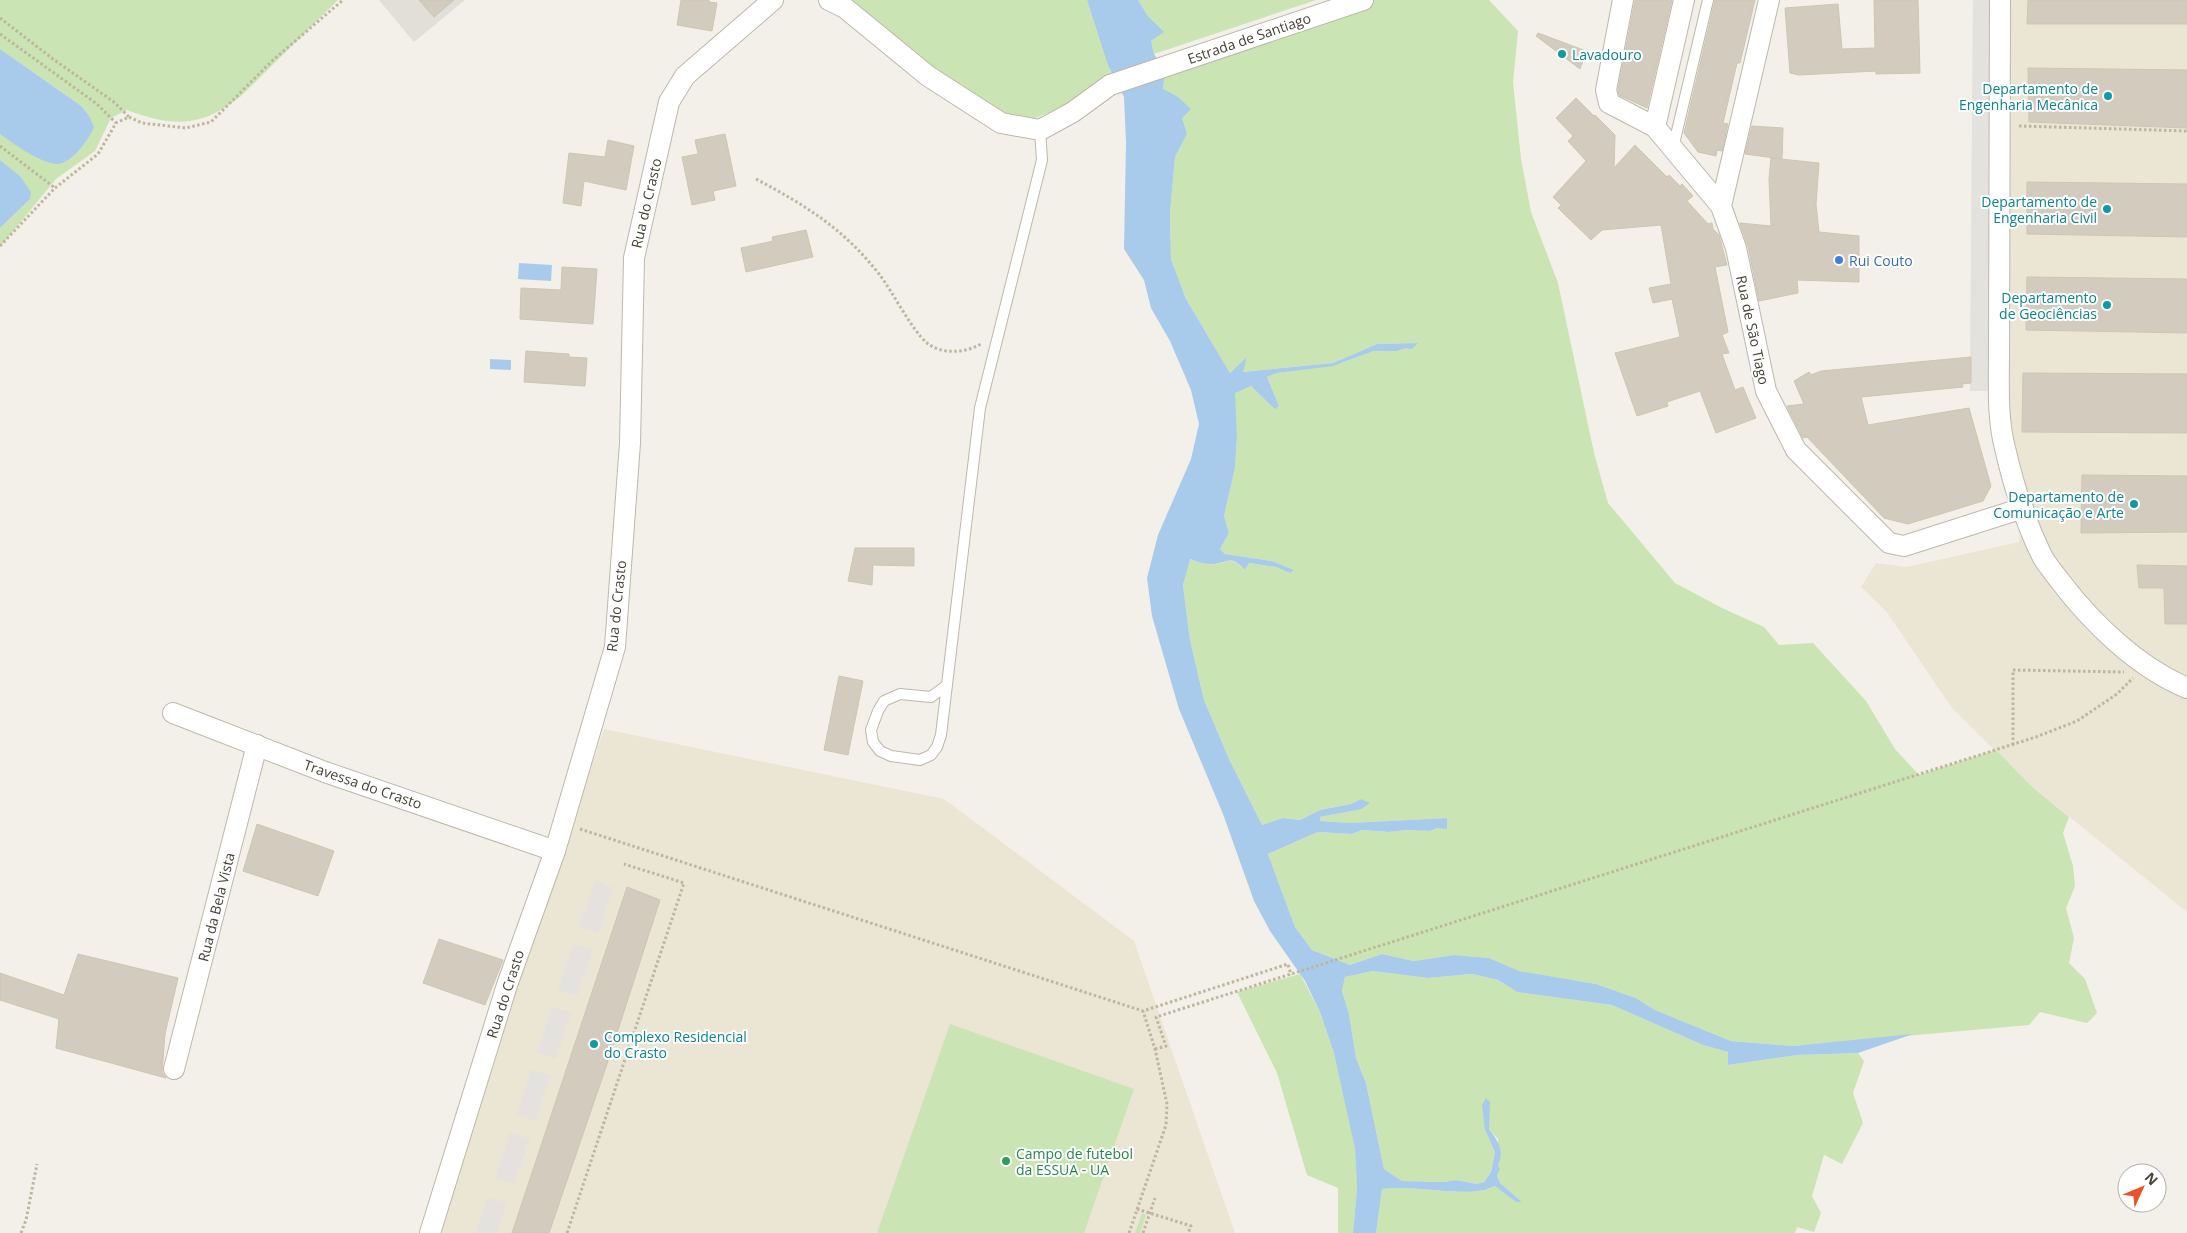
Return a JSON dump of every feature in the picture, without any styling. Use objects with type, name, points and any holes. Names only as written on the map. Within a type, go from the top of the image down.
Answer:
[{"type":"street","name":"Rua do Crasto","points":[[430,1233],[507,985],[555,851],[615,647],[630,443],[634,258],[670,102],[685,76],[773,0]]},
{"type":"street","points":[[829,0],[845,8],[928,76],[1001,124],[1040,130]]},
{"type":"street","name":"Estrada de Santiago","points":[[1040,130],[1073,112],[1110,85],[1362,0]]},
{"type":"street","points":[[1623,0],[1606,90],[1609,103],[1655,127],[1684,0]]},
{"type":"street","points":[[1720,206],[1769,0]]},
{"type":"street","points":[[2000,0],[2000,402],[2004,447],[2022,508],[2043,557],[2076,602],[2141,668],[2187,688]]},
{"type":"street","name":"Rua de São Tiago","points":[[1655,127],[1720,206],[1736,248],[1766,391],[1796,450],[1889,543],[1904,546],[2022,508]]},
{"type":"street","name":"Travessa do Crasto","points":[[173,713],[325,772],[555,851]]},
{"type":"street","name":"Rua da Bela Vista","points":[[174,1069],[257,745]]},
{"type":"lane","points":[[1673,148],[1708,0]]},
{"type":"lane","points":[[947,685],[931,697],[900,694],[884,701],[871,730],[873,742],[880,751],[891,756],[920,760],[931,755],[937,748],[941,735],[947,685],[980,408],[1042,160],[1040,130]]},
{"type":"path","points":[[0,18],[53,59],[114,102],[129,117],[142,123],[186,128],[211,122],[272,61],[343,0]]},
{"type":"path","points":[[0,34],[98,104],[116,123]]},
{"type":"path","points":[[0,246],[55,188],[98,154],[116,123],[129,117]]},
{"type":"path","points":[[2019,126],[2187,131]]},
{"type":"path","points":[[0,146],[55,188]]},
{"type":"path","points":[[756,179],[801,202],[855,246],[880,275],[927,343],[940,350],[965,351],[999,334]]},
{"type":"path","points":[[2013,744],[2013,670],[2141,668]]},
{"type":"path","points":[[1155,1049],[1166,1046],[1156,1017],[2030,739],[2077,721],[2117,694],[2141,668]]},
{"type":"path","points":[[563,824],[1143,1011],[1288,964],[1291,975]]},
{"type":"path","points":[[567,1233],[684,883],[624,864]]},
{"type":"path","points":[[1129,1233],[1166,1125],[1167,1104],[1155,1049],[1143,1011]]},
{"type":"path","points":[[21,1233],[37,1164]]},
{"type":"path","points":[[1143,1233],[1155,1198]]},
{"type":"path","points":[[1137,1209],[1190,1226],[1188,1233]]},
{"type":"shaded area","points":[[379,0],[465,0],[414,42]]},
{"type":"shaded area","points":[[1973,0],[2187,0],[2187,912],[2030,785],[1952,708],[1886,611],[1861,587],[1876,563],[1907,567],[2019,542],[2023,508],[1991,391],[1970,391]]},
{"type":"shaded area","points":[[1973,0],[1993,0],[1991,391],[1970,391]]},
{"type":"shaded area","points":[[604,729],[944,799],[1134,941],[1235,1233],[437,1233],[507,1015]]},
{"type":"shaded area","points":[[595,880],[613,888],[598,933],[579,927]]},
{"type":"shaded area","points":[[573,944],[593,950],[577,996],[558,990]]},
{"type":"shaded area","points":[[552,1007],[571,1013],[556,1059],[537,1052]]},
{"type":"shaded area","points":[[531,1070],[551,1076],[535,1121],[516,1114]]},
{"type":"shaded area","points":[[510,1132],[530,1139],[514,1184],[495,1178]]},
{"type":"shaded area","points":[[488,1197],[507,1203],[497,1233],[476,1233]]},
{"type":"green space","points":[[0,0],[338,0],[240,97],[226,107],[199,119],[186,122],[158,120],[127,110],[111,118],[95,151],[56,179],[0,247],[0,228],[30,199],[20,176],[0,160],[0,134],[34,155],[80,105],[0,49]]},
{"type":"green space","points":[[847,0],[1087,0],[1113,76],[1061,108],[1027,121],[993,110],[927,68]]},
{"type":"green space","points":[[1138,0],[1316,0],[1154,54],[1151,41],[1163,32],[1148,16]]},
{"type":"green space","points":[[1371,0],[1489,0],[1518,31],[1513,82],[1521,159],[1531,212],[1558,283],[1594,453],[1608,503],[1675,583],[1722,608],[1764,627],[1779,645],[1813,643],[1866,701],[1895,749],[1919,775],[1996,750],[2030,785],[2069,817],[2063,833],[2073,866],[2075,886],[2066,908],[2074,938],[2069,963],[2085,979],[2097,1013],[2087,1023],[2040,1012],[2029,1025],[1793,1046],[1731,1041],[1655,1010],[1636,998],[1596,984],[1518,971],[1489,958],[1454,955],[1414,961],[1382,954],[1350,965],[1312,950],[1295,927],[1268,854],[1318,832],[1352,834],[1362,830],[1388,832],[1408,830],[1430,831],[1437,828],[1447,818],[1350,823],[1320,821],[1320,817],[1362,809],[1369,804],[1361,799],[1351,804],[1320,810],[1300,820],[1283,818],[1262,825],[1229,759],[1204,700],[1190,640],[1183,585],[1189,559],[1209,564],[1232,561],[1245,570],[1249,563],[1276,567],[1290,573],[1294,570],[1272,561],[1225,554],[1220,549],[1229,533],[1224,516],[1235,468],[1237,437],[1234,393],[1251,386],[1279,406],[1267,377],[1277,373],[1342,363],[1374,351],[1397,351],[1418,343],[1377,344],[1333,363],[1242,372],[1247,358],[1230,373],[1186,299],[1171,259],[1170,213],[1175,157],[1187,134],[1163,89],[1165,72]]},
{"type":"green space","points":[[1373,971],[1428,978],[1472,974],[1498,980],[1517,992],[1612,1005],[1703,1045],[1728,1052],[1728,1065],[1798,1055],[1858,1053],[1864,1061],[1853,1093],[1863,1123],[1842,1164],[1824,1155],[1812,1196],[1821,1213],[1814,1232],[1797,1227],[1795,1233],[1376,1233],[1382,1189],[1408,1188],[1472,1192],[1495,1186],[1522,1202],[1500,1183],[1497,1176],[1500,1169],[1498,1165],[1498,1139],[1489,1129],[1488,1125],[1485,1130],[1495,1152],[1491,1172],[1484,1182],[1477,1184],[1456,1180],[1444,1182],[1402,1181],[1384,1169],[1366,1083],[1356,1058],[1349,1014],[1342,991],[1345,977]]},
{"type":"green space","points":[[1300,974],[1320,1012],[1334,1053],[1349,1117],[1355,1149],[1357,1188],[1353,1233],[1338,1233],[1338,1188],[1307,1175],[1277,1073],[1237,992]]},
{"type":"green space","name":"Campo de futebol da ESSUA - UA","points":[[950,1024],[1134,1089],[1084,1233],[877,1233]]},
{"type":"green space","points":[[1142,1213],[1146,1215],[1140,1233],[1135,1233]]},
{"type":"water","points":[[1087,0],[1138,0],[1148,16],[1164,32],[1151,41],[1154,54],[1165,72],[1163,89],[1178,97],[1191,109],[1182,118],[1187,134],[1175,157],[1170,213],[1171,259],[1186,299],[1230,373],[1247,357],[1243,372],[1333,363],[1377,344],[1418,343],[1412,349],[1374,351],[1333,366],[1277,373],[1267,377],[1279,406],[1275,409],[1251,386],[1235,393],[1237,437],[1235,468],[1224,516],[1229,533],[1220,549],[1225,554],[1272,561],[1294,570],[1290,573],[1276,567],[1249,563],[1245,570],[1232,560],[1209,564],[1190,559],[1183,585],[1190,640],[1204,700],[1229,759],[1262,825],[1283,818],[1300,820],[1320,810],[1351,804],[1361,799],[1370,803],[1362,809],[1320,817],[1320,821],[1350,823],[1447,818],[1447,829],[1437,828],[1430,831],[1408,830],[1388,832],[1362,830],[1352,834],[1318,832],[1268,854],[1295,927],[1312,950],[1350,965],[1382,954],[1414,961],[1454,955],[1489,958],[1519,971],[1596,984],[1636,998],[1655,1010],[1731,1041],[1793,1046],[1913,1034],[1858,1053],[1798,1055],[1728,1065],[1728,1052],[1703,1045],[1612,1005],[1517,992],[1498,980],[1472,974],[1428,978],[1373,971],[1345,977],[1342,991],[1349,1014],[1356,1058],[1366,1083],[1384,1169],[1402,1181],[1444,1182],[1456,1180],[1477,1184],[1484,1182],[1491,1172],[1495,1152],[1485,1130],[1482,1105],[1486,1098],[1490,1102],[1489,1129],[1497,1141],[1501,1155],[1498,1165],[1500,1169],[1497,1176],[1500,1183],[1522,1202],[1516,1202],[1495,1186],[1472,1192],[1408,1188],[1382,1189],[1376,1233],[1353,1233],[1357,1188],[1355,1149],[1334,1053],[1320,1012],[1305,981],[1270,931],[1254,901],[1223,814],[1179,709],[1152,616],[1147,578],[1158,535],[1191,459],[1199,424],[1191,390],[1170,341],[1151,308],[1144,280],[1124,249],[1126,142],[1124,97],[1108,65]]},
{"type":"water","points":[[0,49],[80,105],[89,116],[94,127],[92,132],[79,150],[68,160],[56,164],[49,163],[27,152],[0,134]]},
{"type":"water","points":[[0,160],[20,176],[31,192],[30,199],[0,228]]},
{"type":"water","points":[[519,263],[552,265],[551,281],[518,279]]},
{"type":"water","points":[[490,359],[511,360],[511,370],[490,369]]},
{"type":"building","points":[[419,0],[454,0],[434,17]]},
{"type":"building","points":[[681,0],[709,0],[709,2],[717,3],[712,31],[677,25]]},
{"type":"building","points":[[1635,0],[1672,0],[1647,108],[1619,95],[1618,90]]},
{"type":"building","points":[[1715,0],[1755,0],[1740,63],[1737,63],[1723,123],[1728,124],[1722,151],[1717,150],[1716,156],[1698,152],[1684,133]]},
{"type":"building","points":[[1874,0],[1918,0],[1920,73],[1876,74],[1876,71],[1799,75],[1790,73],[1785,8],[1838,4],[1842,49],[1875,48]]},
{"type":"building","points":[[2028,0],[2187,0],[2187,24],[2027,24]]},
{"type":"building","points":[[1538,33],[1586,51],[1580,69],[1536,36]]},
{"type":"building","name":"Departamento de Engenharia Mecânica","points":[[2028,68],[2187,70],[2187,128],[2029,122]]},
{"type":"building","points":[[1576,98],[1615,135],[1614,168],[1635,145],[1667,177],[1669,175],[1680,186],[1682,184],[1693,196],[1687,201],[1708,224],[1712,223],[1713,229],[1719,235],[1727,265],[1715,267],[1728,332],[1722,335],[1729,353],[1722,354],[1735,390],[1743,387],[1756,418],[1716,433],[1700,391],[1667,402],[1668,406],[1637,416],[1615,353],[1680,337],[1672,299],[1653,303],[1649,288],[1671,284],[1661,225],[1602,230],[1591,240],[1558,208],[1561,205],[1553,197],[1586,161],[1568,141],[1573,136],[1556,118]]},
{"type":"building","points":[[1752,126],[1783,128],[1782,159],[1745,154]]},
{"type":"building","points":[[725,134],[736,186],[713,191],[715,200],[692,205],[682,157],[698,154],[695,140]]},
{"type":"building","points":[[608,140],[634,146],[626,190],[584,181],[581,206],[563,203],[569,153],[605,157]]},
{"type":"building","points":[[1771,158],[1819,163],[1816,204],[1819,232],[1859,236],[1859,282],[1797,280],[1798,293],[1759,301],[1748,246],[1740,223],[1771,226],[1769,179]]},
{"type":"building","name":"Departamento de Engenharia Civil","points":[[2027,182],[2187,184],[2187,237],[2027,234]]},
{"type":"building","points":[[806,230],[813,257],[746,272],[741,248],[773,241],[772,237]]},
{"type":"building","points":[[562,267],[597,269],[593,324],[520,319],[521,288],[561,290]]},
{"type":"building","name":"Departamento de Geociências","points":[[2027,277],[2187,279],[2187,333],[2026,330]]},
{"type":"building","points":[[526,351],[569,354],[569,357],[587,358],[585,386],[524,382]]},
{"type":"building","points":[[1971,357],[1971,383],[1962,384],[1963,387],[1861,397],[1868,425],[1969,408],[1991,486],[1983,501],[1908,524],[1884,518],[1807,437],[1803,438],[1787,406],[1804,404],[1794,381],[1809,372],[1811,375],[1821,371]]},
{"type":"building","points":[[2023,373],[2187,374],[2187,433],[2022,432]]},
{"type":"building","name":"Departamento de Comunicação e Arte","points":[[2082,475],[2187,476],[2187,532],[2081,533]]},
{"type":"building","points":[[855,548],[914,548],[914,566],[873,565],[872,585],[848,581]]},
{"type":"building","points":[[2137,565],[2187,566],[2187,624],[2165,624],[2164,588],[2139,588]]},
{"type":"building","points":[[839,676],[863,681],[848,755],[824,750]]},
{"type":"building","points":[[257,824],[334,851],[318,896],[243,871]]},
{"type":"building","name":"Complexo Residencial do Crasto","points":[[627,887],[660,900],[606,1067],[549,1233],[512,1233]]},
{"type":"building","points":[[439,939],[503,960],[485,1005],[423,983]]},
{"type":"building","points":[[78,954],[178,978],[165,1034],[162,1072],[166,1078],[56,1048],[59,1019],[0,1000],[0,973],[64,995]]},
{"type":"place","name":"Lavadouro","points":[[1562,54]]},
{"type":"place","name":"Departamento de Engenharia Mecânica","points":[[2108,96]]},
{"type":"place","name":"Departamento de Engenharia Civil","points":[[2107,209]]},
{"type":"place","name":"Rui Couto","points":[[1839,260]]},
{"type":"place","name":"Departamento de Geociências","points":[[2107,305]]},
{"type":"place","name":"Departamento de Comunicação e Arte","points":[[2134,504]]},
{"type":"place","name":"Complexo Residencial do Crasto","points":[[594,1044]]},
{"type":"place","name":"Campo de futebol da ESSUA - UA","points":[[1006,1161]]}]
